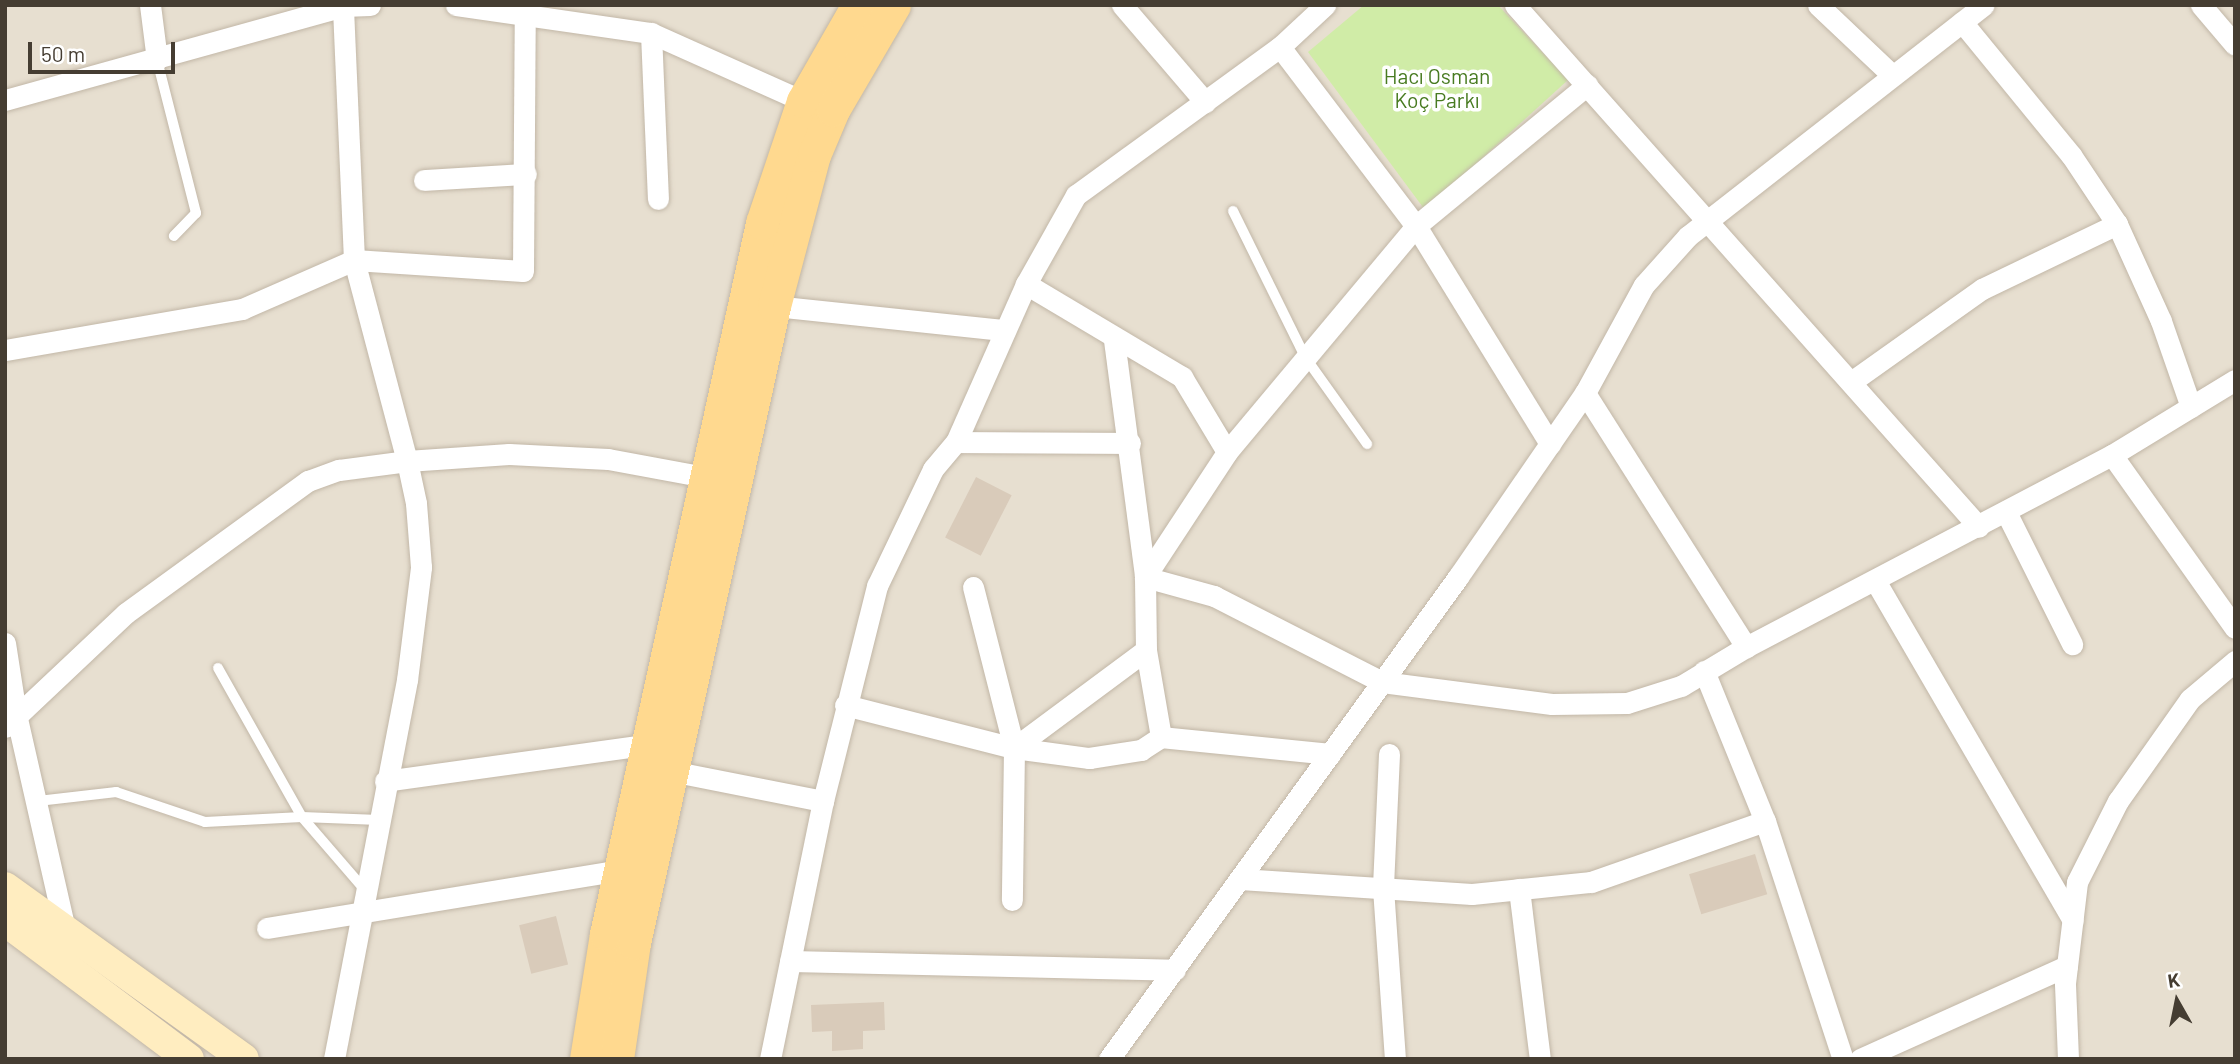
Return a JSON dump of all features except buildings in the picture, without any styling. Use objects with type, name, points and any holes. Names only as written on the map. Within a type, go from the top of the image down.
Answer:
[{"type":"main road","points":[[586,1059],[646,745],[762,223],[803,101],[858,5]]},
{"type":"main road","points":[[617,1059],[634,943],[774,306],[814,155],[833,110],[894,5]]},
{"type":"main road","points":[[5,887],[66,934],[244,1059]]},
{"type":"main road","points":[[5,921],[170,1053]]},
{"type":"street","points":[[150,5],[157,60]]},
{"type":"street","points":[[5,100],[157,60],[343,6],[370,5]]},
{"type":"street","points":[[456,5],[651,33],[803,101]]},
{"type":"street","points":[[1122,5],[1205,102]]},
{"type":"street","points":[[770,1059],[822,801],[877,586],[933,470],[956,442],[1002,330],[1026,284],[1076,195],[1280,47],[1325,5]]},
{"type":"street","points":[[1516,5],[1979,527]]},
{"type":"street","points":[[1818,5],[1892,75]]},
{"type":"street","points":[[1109,1059],[1331,754],[1585,393],[1644,285],[1708,219],[1984,5]]},
{"type":"street","points":[[2201,5],[2235,45]]},
{"type":"street","points":[[334,1059],[385,781],[407,680],[421,567],[407,461],[354,260],[343,6]]},
{"type":"street","points":[[5,350],[242,309],[354,260],[523,271],[526,174],[525,15]]},
{"type":"street","points":[[1962,22],[2071,155],[2117,224],[2156,309],[2191,407]]},
{"type":"street","points":[[651,33],[658,199]]},
{"type":"street","points":[[1280,47],[1416,226],[1550,443]]},
{"type":"street","points":[[1145,577],[1227,452],[1416,226],[1587,85]]},
{"type":"street","points":[[424,180],[526,174]]},
{"type":"street","points":[[1851,382],[1982,289],[2117,224]]},
{"type":"street","points":[[1026,284],[1114,340],[1182,377],[1227,452]]},
{"type":"street","points":[[774,306],[1002,330]]},
{"type":"street","points":[[1114,340],[1130,443],[1145,577],[1146,650],[1161,737]]},
{"type":"street","points":[[1145,577],[1214,596],[1382,682],[1435,685],[1496,699],[1618,703],[1646,699],[1876,582],[2112,455],[2235,380]]},
{"type":"street","points":[[1585,393],[1746,647]]},
{"type":"street","points":[[956,442],[1130,443]]},
{"type":"street","points":[[11,720],[127,613],[307,481],[339,470],[407,461],[509,454],[608,459],[705,477]]},
{"type":"street","points":[[2112,455],[2235,628]]},
{"type":"street","points":[[2006,512],[2072,644]]},
{"type":"street","points":[[1876,582],[2073,920]]},
{"type":"street","points":[[973,587],[1014,748],[1012,900]]},
{"type":"street","points":[[5,643],[11,720],[38,801],[66,934]]},
{"type":"street","points":[[1014,748],[1146,650]]},
{"type":"street","points":[[2068,1059],[2067,966],[2077,882],[2118,801],[2190,699],[2235,661]]},
{"type":"street","points":[[1704,671],[1765,821],[1843,1059]]},
{"type":"street","points":[[845,705],[1014,748],[1089,758],[1141,750],[1161,737],[1331,754]]},
{"type":"street","points":[[385,781],[646,745]]},
{"type":"street","points":[[1389,754],[1384,888],[1395,1059]]},
{"type":"street","points":[[671,771],[822,801]]},
{"type":"street","points":[[1240,879],[1472,894],[1591,882],[1765,821]]},
{"type":"street","points":[[267,928],[363,900],[620,870]]},
{"type":"street","points":[[1519,889],[1540,1059]]},
{"type":"street","points":[[790,961],[1175,970]]},
{"type":"street","points":[[1860,1059],[2067,966]]},
{"type":"lane","points":[[157,60],[196,213],[174,236]]},
{"type":"lane","points":[[1233,211],[1305,357],[1367,444]]},
{"type":"lane","points":[[218,668],[302,817],[363,900]]},
{"type":"lane","points":[[38,801],[116,792],[205,822],[302,817],[379,820]]},
{"type":"shaded area","points":[[5,5],[2235,5],[2235,1059],[5,1059]]},
{"type":"green space","name":"Hacı Osman Koç Parkı","points":[[1364,5],[1498,5],[1568,80],[1425,210],[1308,52]]}]
